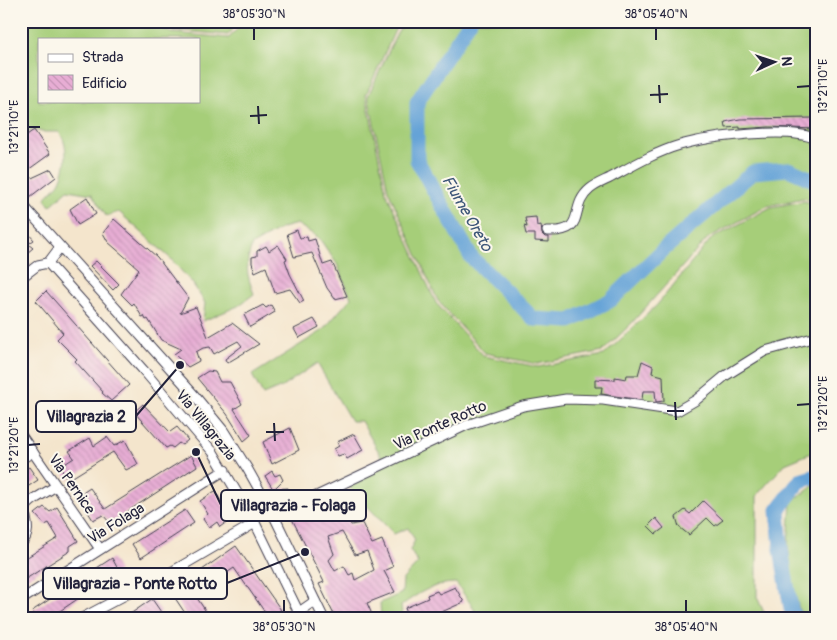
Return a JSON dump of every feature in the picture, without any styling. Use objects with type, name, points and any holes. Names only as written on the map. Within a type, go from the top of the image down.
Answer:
[{"type":"street","points":[[547,231],[560,232],[572,226],[577,218],[580,200],[590,189],[643,161],[678,146],[704,139],[784,132],[810,136],[816,139]]},
{"type":"street","name":"Via Villagrazia","points":[[21,203],[195,396],[223,430],[248,468],[274,516],[324,619]]},
{"type":"street","points":[[21,278],[38,265],[48,264],[60,247]]},
{"type":"street","name":"Via Villagrazia","points":[[48,264],[145,372],[213,452],[254,523],[300,616]]},
{"type":"street","name":"Via Ponte Rotto","points":[[274,516],[467,425],[523,406],[566,399],[603,400],[677,410],[696,400],[725,376],[764,351],[816,337]]},
{"type":"street","name":"Via Pernice","points":[[21,435],[100,549]]},
{"type":"street","points":[[21,459],[33,452]]},
{"type":"street","name":"Via Folaga","points":[[21,600],[225,470]]},
{"type":"street","points":[[21,543],[26,538],[28,530],[24,508],[32,500],[56,486]]},
{"type":"street","points":[[80,619],[156,581],[254,523]]},
{"type":"street","points":[[289,619],[300,616],[315,601]]},
{"type":"green space","points":[[21,21],[144,21],[172,33],[229,38],[244,21],[402,21],[396,28],[366,95],[386,192],[436,303],[484,356],[538,367],[604,355],[657,305],[711,239],[771,207],[805,201],[816,205],[816,451],[785,464],[757,495],[757,597],[767,619],[478,619],[473,607],[456,583],[448,583],[433,587],[401,606],[403,619],[381,619],[380,603],[402,593],[403,579],[418,563],[410,550],[415,540],[408,528],[394,534],[348,486],[380,469],[384,461],[361,421],[351,421],[317,363],[282,387],[263,395],[252,375],[322,331],[351,298],[337,264],[319,238],[297,224],[282,228],[252,245],[247,270],[254,294],[238,306],[203,321],[205,303],[193,284],[170,258],[119,212],[106,216],[92,194],[68,190],[50,206],[45,199],[60,181],[64,169],[66,149],[59,132],[34,130],[21,134]]},
{"type":"green space","points":[[150,21],[240,21],[228,35],[173,30]]},
{"type":"green space","points":[[406,21],[816,21],[816,203],[804,198],[767,206],[708,238],[630,325],[603,351],[537,364],[485,353],[438,301],[388,190],[368,96],[398,31]]},
{"type":"green space","points":[[816,484],[816,619],[802,619],[793,587],[788,545],[791,502]]},
{"type":"building","points":[[814,118],[814,129],[726,128],[725,122],[740,119]]},
{"type":"building","points":[[34,130],[50,154],[21,175],[21,151],[25,147],[21,139]]},
{"type":"building","points":[[51,169],[56,177],[26,200],[21,194],[21,183]]},
{"type":"building","points":[[87,197],[96,214],[78,225],[70,209]]},
{"type":"building","points":[[536,217],[537,226],[541,225],[542,234],[545,237],[549,237],[549,242],[535,241],[535,234],[526,234],[525,218]]},
{"type":"building","points":[[114,219],[157,257],[188,298],[180,313],[196,307],[208,337],[232,323],[259,344],[227,363],[225,359],[242,346],[238,341],[214,354],[210,347],[203,348],[196,352],[199,361],[188,367],[174,354],[181,349],[161,340],[148,319],[146,320],[144,316],[142,317],[134,303],[132,305],[121,294],[139,269],[108,242],[103,233]]},
{"type":"building","points":[[21,225],[34,240],[28,244],[33,248],[21,258]]},
{"type":"building","points":[[297,230],[300,238],[307,237],[308,241],[315,239],[323,265],[332,262],[347,296],[335,299],[327,288],[312,253],[294,257],[287,234]]},
{"type":"building","points":[[278,245],[287,259],[285,260],[290,274],[304,301],[300,303],[290,289],[275,293],[266,267],[255,272],[252,257],[257,256],[257,251],[266,246],[269,251]]},
{"type":"building","points":[[96,261],[119,284],[113,290],[90,266]]},
{"type":"building","points":[[46,291],[129,385],[111,401],[75,361],[77,359],[57,339],[63,333],[36,301]]},
{"type":"building","points":[[263,305],[266,308],[271,305],[275,312],[250,327],[244,315]]},
{"type":"building","points":[[314,319],[319,327],[299,338],[294,329]]},
{"type":"building","points":[[642,361],[653,366],[652,373],[663,376],[664,401],[656,402],[655,391],[643,391],[642,400],[601,394],[602,387],[595,387],[595,379],[615,380],[615,377],[626,379],[627,375],[638,375]]},
{"type":"building","points":[[208,371],[215,372],[220,382],[230,382],[242,404],[234,409],[251,435],[244,441],[227,414],[197,378]]},
{"type":"building","points":[[143,404],[170,432],[177,427],[188,440],[182,445],[179,443],[173,448],[170,446],[166,448],[134,412]]},
{"type":"building","points":[[290,428],[299,450],[272,464],[263,442]]},
{"type":"building","points":[[354,434],[363,450],[347,459],[344,454],[338,456],[334,449],[339,446],[337,442]]},
{"type":"building","points":[[107,437],[114,446],[125,440],[138,464],[126,470],[113,452],[68,480],[60,467],[74,458],[69,451],[90,438],[94,446]]},
{"type":"building","points":[[191,455],[197,466],[110,523],[103,515],[93,520],[78,496],[90,488],[105,509]]},
{"type":"building","points":[[29,467],[38,480],[21,491],[21,472]]},
{"type":"building","points":[[272,471],[275,476],[280,474],[283,480],[274,489],[288,488],[294,500],[283,505],[265,476]]},
{"type":"building","points":[[215,491],[232,518],[220,527],[217,522],[209,528],[203,519],[208,514],[200,501]]},
{"type":"building","points":[[336,497],[351,525],[362,523],[372,544],[382,540],[393,567],[384,571],[395,592],[367,603],[374,619],[336,619],[319,584],[324,582],[291,517]],"holes":[[[342,532],[355,555],[367,551],[374,570],[355,580],[353,573],[349,575],[344,566],[335,571],[329,560],[334,554],[328,537]]]},
{"type":"building","points":[[703,501],[723,520],[715,526],[707,518],[689,535],[679,527],[676,517],[685,510],[690,514]]},
{"type":"building","points":[[44,507],[50,512],[57,507],[78,541],[70,546],[70,551],[21,582],[21,561],[58,538],[49,523],[45,525],[35,514]]},
{"type":"building","points":[[185,510],[194,523],[141,558],[132,544]]},
{"type":"building","points":[[656,518],[664,528],[656,534],[648,526]]},
{"type":"building","points":[[236,546],[281,610],[269,618],[234,568],[195,595],[211,619],[189,619],[171,592]]},
{"type":"building","points":[[112,558],[119,571],[48,619],[38,619],[32,611]]},
{"type":"building","points":[[455,587],[464,602],[426,619],[409,619],[405,608],[428,598],[427,595],[437,591],[439,594]]},
{"type":"building","points":[[152,599],[161,612],[152,619],[123,619]]},
{"type":"waterway","name":"Fiume Oreto","points":[[470,21],[417,102],[417,160],[471,257],[534,319],[570,321],[611,300],[663,250],[753,172],[788,169],[816,181]]},
{"type":"waterway","name":"Fiume Oreto","points":[[795,619],[791,609],[781,549],[778,510],[800,481],[816,476]]},
{"type":"place","name":"Villagrazia 2","points":[[180,365]]},
{"type":"place","name":"Villagrazia - Folaga","points":[[196,452]]},
{"type":"place","name":"Villagrazia - Ponte Rotto","points":[[305,552]]}]
